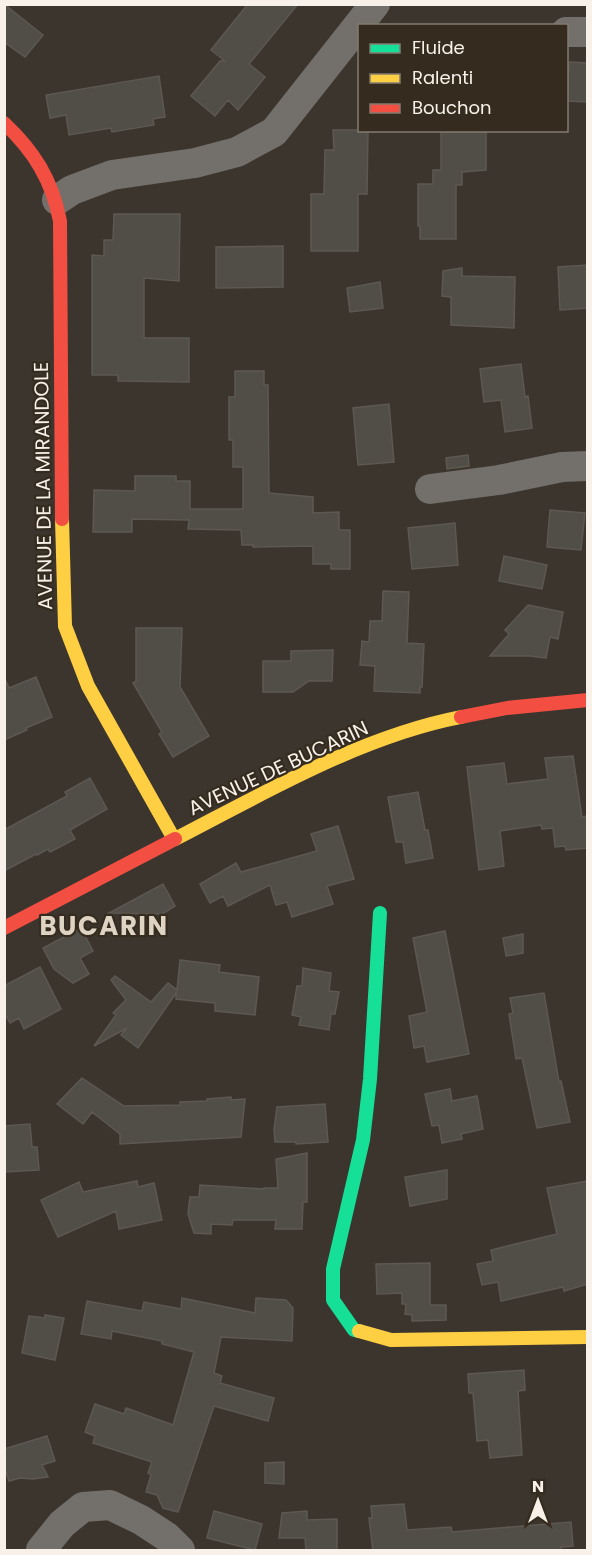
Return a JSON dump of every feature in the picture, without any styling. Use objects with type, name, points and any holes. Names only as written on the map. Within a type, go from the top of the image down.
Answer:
[{"type":"street","points":[[359,24],[375,4]]},
{"type":"street","points":[[57,200],[72,190],[112,176],[195,163],[237,152],[274,132],[358,26]]},
{"type":"street","points":[[568,33],[588,32]]},
{"type":"street","name":"AVENUE DE LA MIRANDOLE","points":[[4,123],[33,152],[50,179],[57,200],[60,221],[62,555],[65,626],[88,686],[174,839]]},
{"type":"street","points":[[430,489],[499,480],[562,467],[588,466]]},
{"type":"street","name":"AVENUE DE BUCARIN","points":[[4,928],[174,839],[352,751],[428,723],[507,708],[588,700]]},
{"type":"street","points":[[380,913],[366,1120],[333,1269],[333,1300],[354,1330],[391,1340],[588,1337]]},
{"type":"street","points":[[40,1551],[62,1524],[83,1507],[110,1505],[141,1520],[167,1537],[180,1551]]},
{"type":"building","points":[[4,4],[43,35],[25,57],[4,42]]},
{"type":"building","points":[[248,4],[298,4],[249,64],[265,77],[238,110],[228,100],[215,116],[191,96],[220,61],[225,61],[211,50]]},
{"type":"building","points":[[569,62],[588,63],[588,102],[568,101]]},
{"type":"building","points":[[159,76],[165,117],[153,119],[154,125],[112,132],[111,128],[69,135],[66,115],[50,118],[46,95]]},
{"type":"building","points":[[333,130],[368,132],[367,194],[358,194],[358,251],[311,251],[311,194],[324,194],[325,150],[334,150]]},
{"type":"building","points":[[441,132],[486,132],[486,170],[462,172],[462,185],[456,185],[456,239],[420,239],[418,184],[433,184],[433,170],[441,170]]},
{"type":"building","points":[[114,214],[180,214],[179,281],[144,278],[144,338],[189,338],[189,382],[118,381],[118,375],[92,375],[92,255],[104,256],[104,240],[113,240]]},
{"type":"building","points":[[283,246],[283,287],[216,288],[216,247]]},
{"type":"building","points":[[588,265],[588,308],[560,310],[558,267]]},
{"type":"building","points":[[462,268],[462,276],[515,277],[514,328],[451,325],[451,297],[442,296],[443,271]]},
{"type":"building","points":[[380,282],[383,308],[350,312],[347,288]]},
{"type":"building","points":[[521,364],[532,428],[505,432],[501,400],[484,402],[480,369]]},
{"type":"building","points":[[235,371],[264,371],[264,385],[268,385],[269,493],[313,497],[313,513],[339,512],[339,530],[350,530],[350,569],[331,569],[331,564],[313,564],[313,546],[253,547],[253,545],[242,545],[241,530],[188,529],[189,520],[132,519],[132,532],[93,532],[94,490],[135,491],[135,476],[176,476],[176,481],[190,481],[190,509],[243,509],[243,467],[233,467],[233,440],[229,440],[229,397],[235,397]]},
{"type":"building","points":[[389,404],[394,462],[358,465],[353,408]]},
{"type":"building","points":[[468,455],[469,466],[447,469],[446,458]]},
{"type":"building","points":[[550,510],[585,513],[581,550],[547,547]]},
{"type":"building","points":[[455,523],[458,565],[412,569],[408,528]]},
{"type":"building","points":[[504,556],[547,565],[542,589],[499,581]]},
{"type":"building","points":[[383,591],[409,592],[407,643],[424,644],[420,693],[374,691],[375,666],[360,665],[362,641],[369,642],[370,621],[382,621]]},
{"type":"building","points":[[528,605],[563,612],[558,639],[550,637],[546,658],[490,656],[509,634],[505,630]]},
{"type":"building","points":[[136,628],[182,628],[180,687],[209,736],[173,757],[159,734],[162,732],[133,683],[136,681]]},
{"type":"building","points":[[333,650],[332,681],[309,681],[293,692],[263,692],[263,661],[291,661],[291,651]]},
{"type":"building","points":[[4,677],[9,688],[36,677],[52,717],[4,740]]},
{"type":"building","points":[[573,756],[582,817],[588,816],[588,848],[566,850],[565,846],[555,847],[553,828],[542,829],[541,825],[500,831],[504,866],[479,870],[467,767],[504,763],[507,784],[548,779],[545,758]]},
{"type":"building","points":[[90,778],[107,809],[70,830],[75,839],[50,852],[48,849],[36,854],[4,871],[4,830],[67,796],[65,792]]},
{"type":"building","points":[[418,792],[433,858],[406,863],[403,842],[396,842],[388,797]]},
{"type":"building","points":[[338,826],[354,879],[327,886],[333,904],[292,917],[287,902],[276,905],[270,885],[228,906],[223,896],[210,903],[200,884],[236,863],[241,872],[317,851],[311,834]]},
{"type":"building","points":[[163,884],[175,906],[162,914],[109,913]]},
{"type":"building","points":[[81,928],[93,951],[80,958],[89,974],[73,983],[54,969],[43,948]]},
{"type":"building","points":[[445,931],[469,1054],[427,1062],[424,1046],[414,1048],[409,1016],[427,1012],[413,938]]},
{"type":"building","points":[[523,934],[523,953],[506,956],[503,938]]},
{"type":"building","points":[[180,960],[220,965],[219,972],[259,977],[255,1015],[215,1011],[215,1003],[176,999],[176,993],[138,1048],[121,1035],[127,1028],[94,1046],[116,1015],[113,1013],[126,1000],[111,980],[115,976],[151,1002],[168,983],[177,990]]},
{"type":"building","points":[[40,967],[61,1009],[24,1029],[19,1018],[10,1023],[4,1012],[4,986]]},
{"type":"building","points":[[303,968],[331,973],[329,991],[339,992],[335,1014],[331,1014],[329,1030],[299,1025],[301,1017],[292,1015],[297,986],[302,986]]},
{"type":"building","points":[[544,993],[559,1082],[561,1081],[570,1122],[537,1128],[522,1058],[516,1059],[509,1014],[513,1013],[510,998]]},
{"type":"building","points":[[82,1078],[124,1106],[180,1105],[180,1102],[231,1097],[231,1100],[245,1099],[241,1137],[120,1144],[120,1134],[92,1112],[83,1124],[57,1104]]},
{"type":"building","points":[[450,1089],[452,1101],[477,1096],[483,1129],[461,1134],[462,1139],[442,1143],[439,1125],[432,1126],[425,1094]]},
{"type":"building","points":[[325,1104],[328,1142],[296,1144],[296,1142],[275,1142],[277,1107]]},
{"type":"building","points":[[30,1124],[32,1147],[37,1147],[39,1170],[4,1172],[4,1126]]},
{"type":"building","points":[[307,1153],[307,1202],[303,1202],[302,1229],[275,1229],[276,1220],[233,1220],[232,1225],[211,1224],[211,1234],[194,1233],[188,1214],[190,1197],[199,1197],[200,1185],[278,1188],[276,1159]]},
{"type":"building","points":[[447,1170],[447,1199],[410,1206],[405,1177]]},
{"type":"building","points":[[137,1181],[138,1187],[154,1183],[162,1220],[119,1229],[116,1211],[58,1237],[41,1200],[79,1182],[83,1192]]},
{"type":"building","points":[[588,1181],[588,1284],[564,1291],[563,1287],[501,1301],[498,1282],[482,1285],[477,1264],[493,1261],[491,1250],[557,1234],[547,1188]]},
{"type":"building","points":[[430,1263],[430,1305],[446,1305],[446,1320],[412,1321],[412,1315],[405,1314],[406,1304],[402,1304],[402,1293],[377,1294],[376,1264]]},
{"type":"building","points":[[182,1298],[255,1313],[256,1298],[286,1300],[293,1308],[292,1341],[221,1337],[214,1373],[222,1376],[220,1383],[274,1398],[268,1421],[214,1406],[178,1512],[163,1508],[157,1495],[146,1492],[152,1462],[93,1443],[95,1436],[85,1432],[95,1404],[124,1414],[126,1408],[173,1425],[194,1352],[162,1344],[162,1341],[112,1331],[111,1339],[81,1334],[87,1301],[142,1311],[144,1302],[181,1309]]},
{"type":"building","points":[[45,1315],[64,1318],[55,1360],[22,1353],[29,1316],[45,1318]]},
{"type":"building","points":[[524,1370],[525,1390],[518,1391],[522,1455],[490,1458],[488,1440],[477,1441],[473,1393],[469,1393],[468,1374]]},
{"type":"building","points":[[47,1436],[55,1461],[42,1465],[48,1477],[20,1478],[9,1481],[4,1465],[4,1449]]},
{"type":"building","points":[[284,1462],[284,1484],[265,1483],[265,1463]]},
{"type":"building","points":[[404,1504],[407,1530],[451,1527],[452,1532],[571,1522],[573,1546],[561,1547],[561,1551],[373,1551],[369,1518],[372,1518],[371,1506]]},
{"type":"building","points":[[214,1511],[262,1524],[255,1550],[207,1538]]},
{"type":"building","points":[[307,1511],[307,1520],[337,1519],[337,1551],[306,1551],[305,1538],[279,1538],[282,1513]]},
{"type":"traffic: fast","points":[[359,1331],[354,1330],[333,1300],[333,1269],[363,1140],[370,1079],[380,913]]},
{"type":"traffic: slow","points":[[62,519],[65,626],[88,686],[174,839]]},
{"type":"traffic: slow","points":[[175,839],[278,785],[350,752],[424,726],[461,717]]},
{"type":"traffic: slow","points":[[359,1331],[391,1340],[588,1337]]},
{"type":"traffic: jam","points":[[4,123],[24,144],[47,179],[60,221],[62,519]]},
{"type":"traffic: jam","points":[[461,717],[507,708],[588,700]]},
{"type":"traffic: jam","points":[[4,928],[175,839]]},
{"type":"district","name":"BUCARIN","points":[[104,926]]}]
